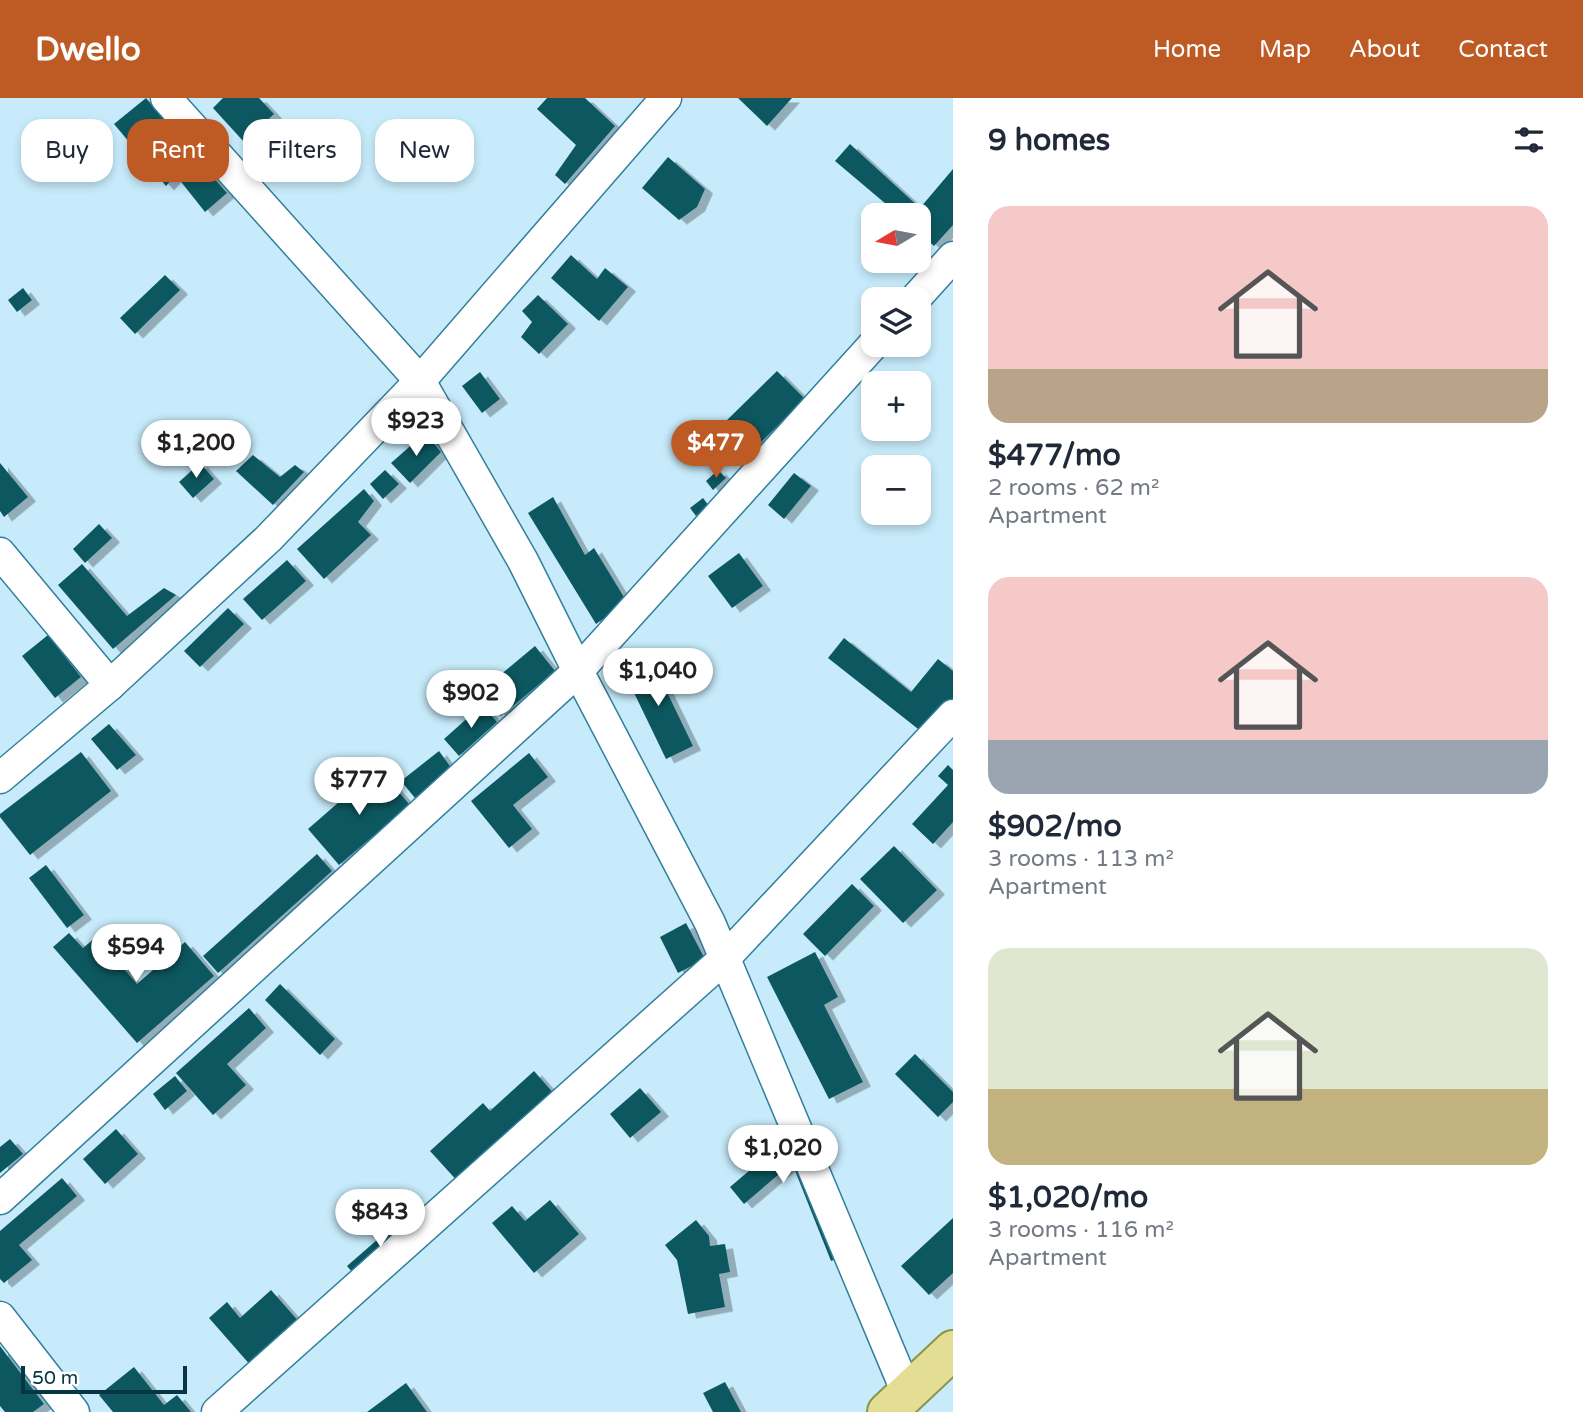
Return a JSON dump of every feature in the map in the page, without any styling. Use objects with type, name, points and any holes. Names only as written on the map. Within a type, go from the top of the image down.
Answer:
[{"type":"main road","points":[[897,1403],[953,1350]]},
{"type":"street","points":[[166,98],[420,381],[523,561],[710,923],[897,1403]]},
{"type":"street","points":[[0,778],[110,685],[268,539],[420,381],[666,98]]},
{"type":"street","points":[[926,287],[953,257]]},
{"type":"street","points":[[0,1199],[578,671],[862,357]]},
{"type":"street","points":[[0,553],[110,685]]},
{"type":"street","points":[[216,1412],[725,958],[953,715]]},
{"type":"street","points":[[0,1317],[74,1412]]},
{"type":"building","points":[[146,98],[164,119],[127,119],[127,140],[114,124]]},
{"type":"building","points":[[223,98],[259,98],[274,114],[269,119],[243,119],[243,141],[229,126],[229,119],[223,119],[213,108]]},
{"type":"building","points":[[547,98],[585,98],[615,126],[565,184],[555,175],[576,145],[537,109]]},
{"type":"building","points":[[738,98],[792,98],[767,126]]},
{"type":"building","points":[[850,144],[915,203],[885,203],[835,161]]},
{"type":"building","points":[[668,157],[705,189],[697,207],[679,220],[642,188]]},
{"type":"building","points":[[953,169],[953,225],[934,246],[931,243],[931,203],[924,203]]},
{"type":"building","points":[[181,182],[217,182],[227,193],[205,212]]},
{"type":"building","points":[[571,255],[597,279],[605,268],[628,287],[599,321],[551,278]]},
{"type":"building","points":[[165,275],[180,290],[135,334],[120,318]]},
{"type":"building","points":[[23,288],[32,300],[17,312],[8,300]]},
{"type":"building","points":[[538,295],[568,324],[539,354],[521,337],[532,322],[522,311]]},
{"type":"building","points":[[777,371],[805,399],[750,453],[722,425]]},
{"type":"building","points":[[480,372],[500,399],[482,413],[462,386]]},
{"type":"building","points":[[425,433],[441,452],[410,483],[391,463]]},
{"type":"building","points":[[253,455],[280,477],[295,465],[304,472],[273,505],[236,471]]},
{"type":"building","points":[[0,463],[28,497],[4,517],[0,511]]},
{"type":"building","points":[[200,463],[214,479],[193,498],[179,482]]},
{"type":"building","points":[[385,470],[399,484],[383,499],[370,484]]},
{"type":"building","points":[[718,470],[726,478],[713,490],[706,481]]},
{"type":"building","points":[[794,473],[811,486],[784,519],[768,505]]},
{"type":"building","points":[[364,489],[374,501],[358,522],[371,535],[324,579],[297,549]]},
{"type":"building","points":[[553,497],[585,555],[594,548],[627,602],[596,624],[528,513]]},
{"type":"building","points":[[703,498],[709,506],[696,516],[690,508]]},
{"type":"building","points":[[99,524],[112,538],[85,563],[73,549]]},
{"type":"building","points":[[739,553],[763,586],[732,608],[708,576]]},
{"type":"building","points":[[287,560],[306,581],[262,620],[243,599]]},
{"type":"building","points":[[82,564],[127,616],[164,588],[176,595],[113,649],[58,585]]},
{"type":"building","points":[[228,608],[244,624],[200,667],[184,651]]},
{"type":"building","points":[[48,635],[81,677],[55,698],[22,656]]},
{"type":"building","points":[[844,638],[911,692],[938,659],[953,671],[953,703],[927,736],[828,658]]},
{"type":"building","points":[[535,646],[555,671],[501,716],[481,691]]},
{"type":"building","points":[[650,657],[693,746],[666,759],[623,670]]},
{"type":"building","points":[[482,705],[497,722],[459,756],[444,739]]},
{"type":"building","points":[[109,724],[136,755],[117,770],[91,739]]},
{"type":"building","points":[[439,751],[452,769],[415,798],[401,781]]},
{"type":"building","points":[[81,752],[111,791],[30,855],[0,814]]},
{"type":"building","points":[[529,753],[548,777],[513,805],[532,829],[509,848],[471,801]]},
{"type":"building","points":[[948,765],[953,770],[953,822],[933,844],[912,824],[948,785],[938,776]]},
{"type":"building","points":[[378,768],[410,805],[339,865],[308,829]]},
{"type":"building","points":[[894,846],[937,890],[903,923],[860,879]]},
{"type":"building","points":[[317,854],[332,871],[218,973],[203,956]]},
{"type":"building","points":[[46,865],[84,915],[67,928],[29,878]]},
{"type":"building","points":[[852,884],[874,906],[825,956],[803,934]]},
{"type":"building","points":[[686,923],[705,959],[678,973],[660,937]]},
{"type":"building","points":[[69,933],[83,948],[96,937],[137,984],[185,942],[214,976],[137,1043],[53,947]]},
{"type":"building","points":[[815,952],[838,997],[824,1005],[863,1082],[829,1099],[767,977]]},
{"type":"building","points":[[280,984],[335,1039],[320,1055],[265,1000]]},
{"type":"building","points":[[249,1008],[266,1028],[227,1064],[246,1085],[213,1115],[176,1073]]},
{"type":"building","points":[[915,1054],[953,1092],[953,1102],[938,1117],[895,1074]]},
{"type":"building","points":[[534,1071],[556,1096],[460,1184],[430,1151],[483,1103],[490,1111]]},
{"type":"building","points":[[175,1076],[187,1091],[165,1110],[153,1094]]},
{"type":"building","points":[[640,1088],[661,1112],[630,1138],[610,1114]]},
{"type":"building","points":[[116,1129],[138,1154],[105,1184],[83,1159]]},
{"type":"building","points":[[790,1136],[839,1258],[831,1261],[792,1163],[744,1204],[730,1187]]},
{"type":"building","points":[[10,1139],[23,1154],[0,1173],[0,1147]]},
{"type":"building","points":[[62,1178],[77,1196],[19,1245],[32,1260],[4,1283],[0,1279],[0,1231]]},
{"type":"building","points":[[550,1200],[579,1234],[534,1273],[492,1223],[512,1206],[525,1221]]},
{"type":"building","points":[[953,1218],[953,1273],[929,1295],[901,1266]]},
{"type":"building","points":[[401,1219],[413,1232],[359,1280],[347,1266]]},
{"type":"building","points":[[696,1220],[709,1236],[710,1246],[725,1244],[730,1272],[719,1274],[725,1307],[688,1314],[677,1260],[665,1245]]},
{"type":"building","points":[[271,1290],[301,1324],[252,1367],[209,1318],[227,1302],[240,1318]]},
{"type":"building","points":[[0,1346],[44,1404],[33,1412],[5,1412],[0,1406]]},
{"type":"building","points":[[134,1367],[164,1405],[177,1395],[191,1412],[113,1412],[99,1395]]},
{"type":"building","points":[[725,1382],[741,1412],[713,1412],[703,1393]]},
{"type":"building","points":[[406,1383],[427,1412],[367,1412]]}]
